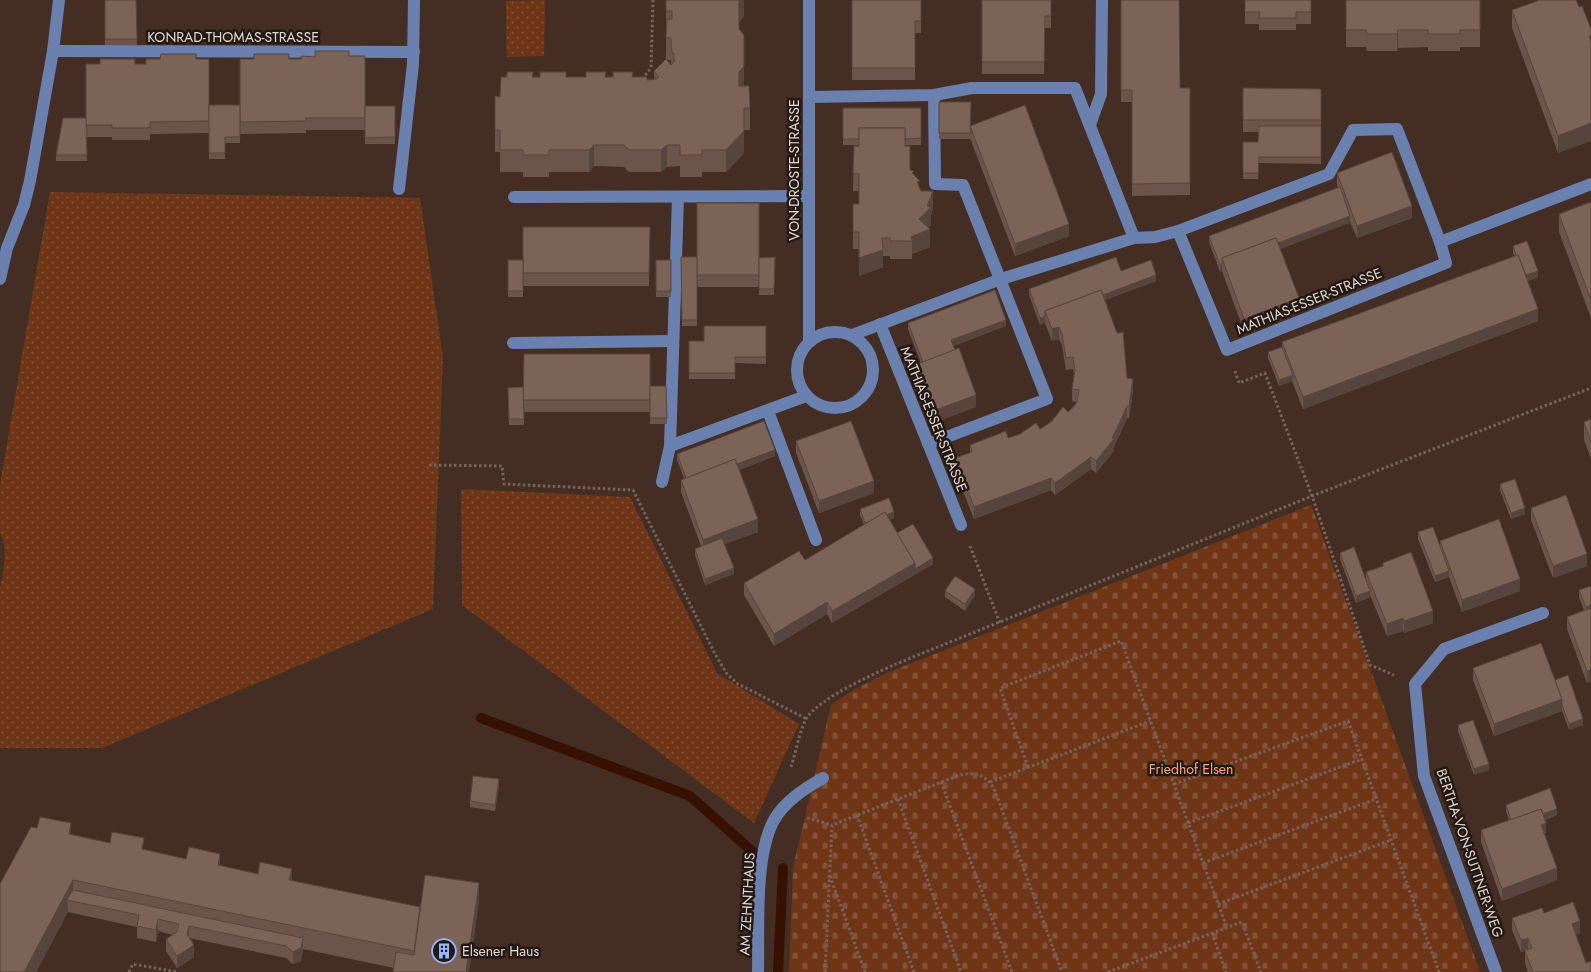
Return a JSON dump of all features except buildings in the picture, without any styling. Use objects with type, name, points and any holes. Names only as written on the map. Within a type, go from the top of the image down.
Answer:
[{"type":"street","points":[[0,278],[7,248],[6,237],[28,188],[53,51],[59,0]]},
{"type":"street","points":[[399,189],[414,52],[414,0]]},
{"type":"street","name":"VON-DROSTE-STRASSE","points":[[809,341],[810,0]]},
{"type":"street","points":[[1090,125],[1102,94],[1102,0]]},
{"type":"street","name":"KONRAD-THOMAS-STRASSE","points":[[53,51],[414,52]]},
{"type":"street","points":[[809,97],[934,95],[972,88],[1075,88],[1134,238]]},
{"type":"street","points":[[928,444],[1047,399],[963,186],[935,184],[934,95]]},
{"type":"street","name":"MATHIAS-ESSER-STRASSE","points":[[809,341],[822,333],[838,331],[852,335],[1001,279],[1134,238],[1155,237],[1178,231],[1329,174],[1354,130],[1397,129],[1446,262],[1227,350],[1178,231]]},
{"type":"street","points":[[1440,242],[1591,184]]},
{"type":"street","points":[[514,197],[808,196]]},
{"type":"street","points":[[662,482],[670,446],[678,197]]},
{"type":"street","name":"MATHIAS-ESSER-STRASSE","points":[[880,324],[961,525]]},
{"type":"street","points":[[809,341],[800,353],[796,367],[798,383],[806,396],[818,405],[832,409],[847,407],[861,399],[870,387],[874,372],[871,357],[864,344],[852,335]]},
{"type":"street","points":[[513,343],[673,341]]},
{"type":"street","points":[[670,446],[806,396]]},
{"type":"street","points":[[768,411],[816,540]]},
{"type":"street","points":[[1415,684],[1444,650],[1543,613]]},
{"type":"street","name":"BERTHA-VON-SUTTNER-WEG","points":[[1415,684],[1424,776],[1496,972]]},
{"type":"street","name":"AM ZEHNTHAUS","points":[[758,972],[761,868],[767,837],[774,820],[793,797],[823,778]]},
{"type":"path","points":[[640,82],[651,68],[652,0]]},
{"type":"path","points":[[1227,350],[1239,383],[1265,373],[1312,496],[1370,665],[1415,684]]},
{"type":"path","points":[[780,811],[807,719],[826,701],[868,677],[908,659],[1312,496],[1591,388]]},
{"type":"path","points":[[430,465],[502,466],[504,484],[633,490],[714,652],[727,674],[738,684],[807,719]]},
{"type":"path","points":[[961,525],[1000,623]]},
{"type":"path","points":[[1028,767],[1000,688],[1121,641],[1227,928]]},
{"type":"path","points":[[990,782],[1150,721]]},
{"type":"path","points":[[1174,784],[1348,721],[1439,972]]},
{"type":"path","points":[[1188,823],[1362,759]]},
{"type":"path","points":[[826,972],[832,825],[941,782],[970,773],[982,776],[990,782],[1062,972]]},
{"type":"path","points":[[941,782],[1012,972]]},
{"type":"path","points":[[898,799],[962,972]]},
{"type":"path","points":[[1203,863],[1376,799]]},
{"type":"path","points":[[857,815],[914,972]]},
{"type":"path","points":[[1218,904],[1391,840]]},
{"type":"path","points":[[830,875],[865,972]]},
{"type":"path","points":[[1108,972],[1242,922],[1261,972]]},
{"type":"path","points":[[1212,933],[1226,972]]},
{"type":"path","points":[[128,972],[133,964],[176,972]]},
{"type":"green space","points":[[545,0],[544,56],[507,57],[506,1]]},
{"type":"green space","points":[[50,192],[420,198],[443,358],[433,609],[102,748],[0,748],[0,588],[5,553],[0,533],[0,485]]},
{"type":"green space","points":[[461,489],[630,497],[717,673],[799,724],[754,823],[462,605]]},
{"type":"green space","name":"Friedhof Elsen","points":[[1311,505],[1480,972],[789,972],[793,868],[831,705],[855,689],[889,672]]},
{"type":"waterway","points":[[481,718],[690,796],[754,853]]},
{"type":"waterway","points":[[778,972],[783,868]]},
{"type":"place","name":"Elsener Haus","points":[[444,951]]}]
